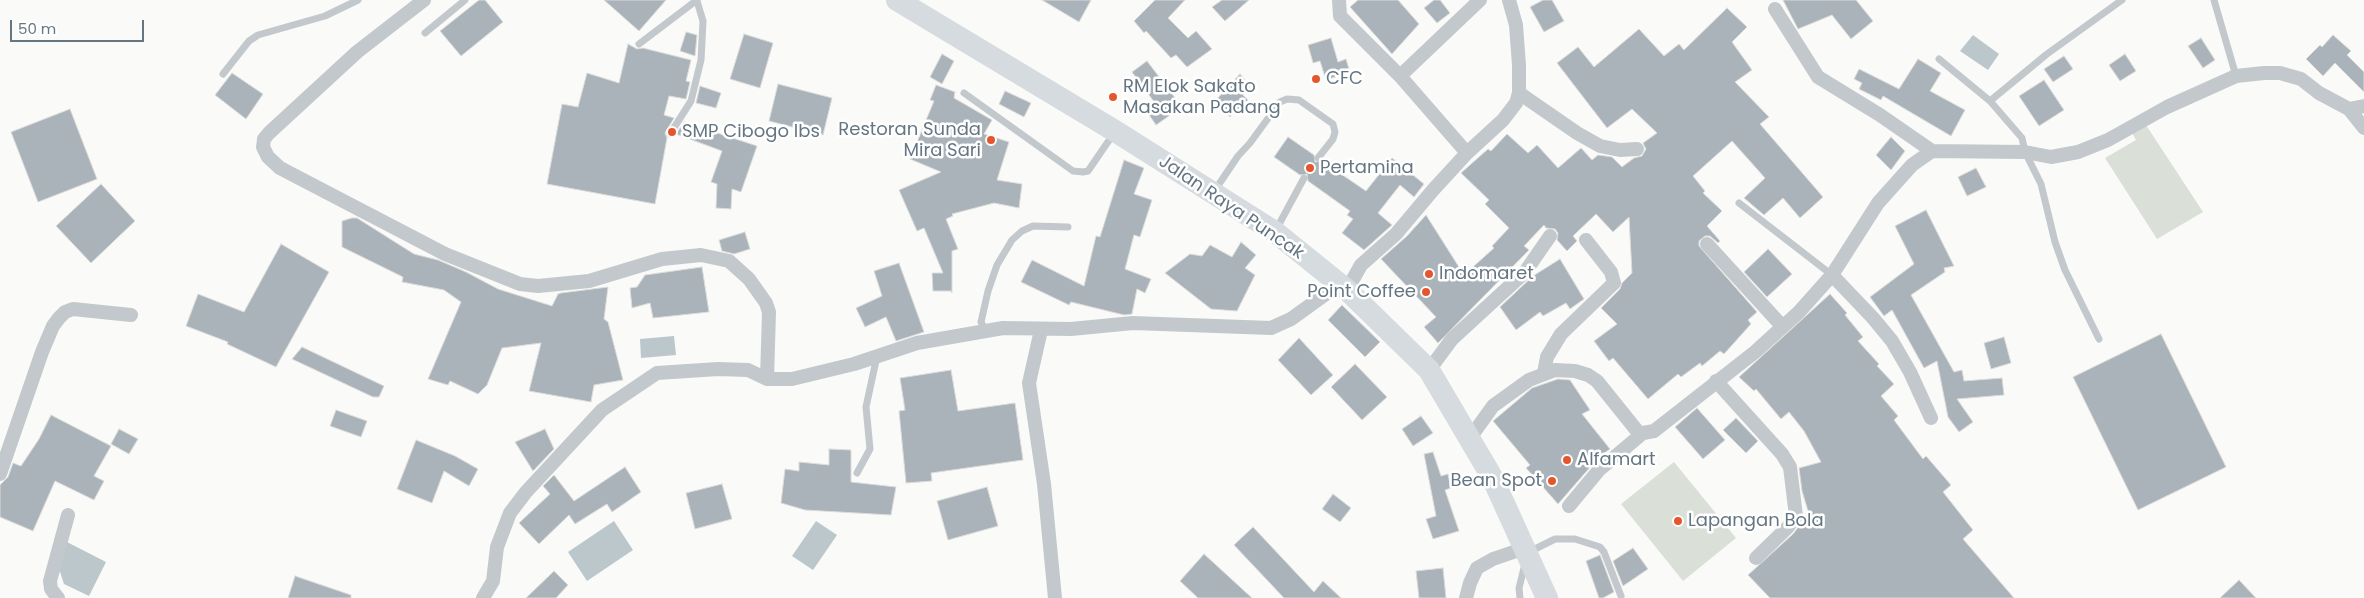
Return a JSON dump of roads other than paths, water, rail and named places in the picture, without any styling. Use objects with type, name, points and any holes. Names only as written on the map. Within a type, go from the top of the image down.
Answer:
[{"type":"highway","name":"Jalan Raya Puncak","points":[[897,0],[1115,131],[1275,232],[1347,290],[1429,370],[1492,477],[1547,598]]},
{"type":"street","points":[[424,0],[357,52],[268,133],[264,139],[263,147],[268,157],[280,168],[445,254],[520,284],[538,286],[589,281],[662,259],[701,255],[729,260],[748,279],[766,304],[769,312],[766,379]]},
{"type":"street","points":[[1339,0],[1340,16],[1400,76],[1467,153]]},
{"type":"street","points":[[1400,76],[1480,0]]},
{"type":"street","points":[[484,598],[493,581],[497,547],[510,513],[526,492],[602,410],[657,374],[748,370],[766,379],[792,379],[854,364],[917,343],[1003,328],[1041,330],[1133,323],[1271,328],[1291,320],[1334,288],[1347,290],[1361,265],[1396,234],[1467,153],[1503,120],[1516,103],[1519,93],[1516,25],[1509,0]]},
{"type":"street","points":[[1775,9],[1818,77],[1880,115],[1932,151],[2025,152],[2051,156],[2078,152],[2108,140],[2167,107],[2236,76],[2264,73],[2280,73],[2301,79],[2319,94],[2349,110],[2364,128]]},
{"type":"street","points":[[1519,93],[1577,133],[1600,146],[1620,150],[1637,149]]},
{"type":"street","points":[[2349,110],[2364,106]]},
{"type":"street","points":[[1470,438],[1493,406],[1522,385],[1544,373],[1555,370],[1575,371],[1588,375],[1597,381],[1627,421],[1638,432],[1654,431],[1755,352],[1799,312],[1832,275],[1878,203],[1912,165],[1932,151]]},
{"type":"street","points":[[1429,370],[1452,339],[1525,272],[1550,236]]},
{"type":"street","points":[[1544,373],[1547,357],[1561,334],[1614,283],[1611,272],[1586,240]]},
{"type":"street","points":[[1707,244],[1782,326]]},
{"type":"street","points":[[1832,275],[1892,340],[1910,372],[1931,418]]},
{"type":"street","points":[[0,474],[42,352],[53,326],[59,318],[73,309],[131,315]]},
{"type":"street","points":[[1041,330],[1029,384],[1044,484],[1055,598]]},
{"type":"street","points":[[1716,382],[1782,454],[1790,468],[1796,516],[1787,528],[1756,558]]},
{"type":"street","points":[[1569,506],[1599,470],[1643,433]]},
{"type":"street","points":[[58,598],[51,589],[50,581],[68,515]]},
{"type":"street","points":[[1466,598],[1477,568],[1493,559],[1526,550]]},
{"type":"lane","points":[[222,74],[249,41],[258,35],[325,16],[358,0]]},
{"type":"lane","points":[[425,34],[465,0]]},
{"type":"lane","points":[[639,44],[697,0],[703,21],[701,60],[691,101],[670,134]]},
{"type":"lane","points":[[1990,101],[2047,54],[2122,0]]},
{"type":"lane","points":[[2214,0],[2236,76]]},
{"type":"lane","points":[[1939,59],[1990,101],[2022,138],[2025,152],[2041,184],[2055,242],[2065,270],[2099,339]]},
{"type":"lane","points":[[964,93],[1073,170],[1083,172],[1092,166],[1115,131]]},
{"type":"lane","points":[[1212,194],[1238,156],[1280,102],[1287,99],[1299,100],[1334,124],[1335,132],[1333,139],[1318,158]]},
{"type":"lane","points":[[1275,232],[1304,178]]},
{"type":"lane","points":[[1739,203],[1832,275]]},
{"type":"lane","points":[[986,331],[981,322],[988,291],[997,265],[1008,245],[1022,231],[1033,226],[1068,227]]},
{"type":"lane","points":[[857,473],[870,449],[866,407],[877,355]]},
{"type":"lane","points":[[1520,598],[1519,588],[1526,550],[1555,539],[1575,538],[1592,543],[1600,547],[1604,552],[1621,596]]},
{"type":"place","name":"CFC","points":[[1316,79]]},
{"type":"place","name":"RM Elok Sakato Masakan Padang","points":[[1113,97]]},
{"type":"place","name":"SMP Cibogo Ibs","points":[[672,132]]},
{"type":"place","name":"Restoran Sunda Mira Sari","points":[[991,140]]},
{"type":"place","name":"Pertamina","points":[[1310,168]]},
{"type":"place","name":"Indomaret","points":[[1429,274]]},
{"type":"place","name":"Point Coffee","points":[[1426,292]]},
{"type":"place","name":"Alfamart","points":[[1567,460]]},
{"type":"place","name":"Bean Spot","points":[[1552,481]]},
{"type":"place","name":"Lapangan Bola","points":[[1678,521]]}]
